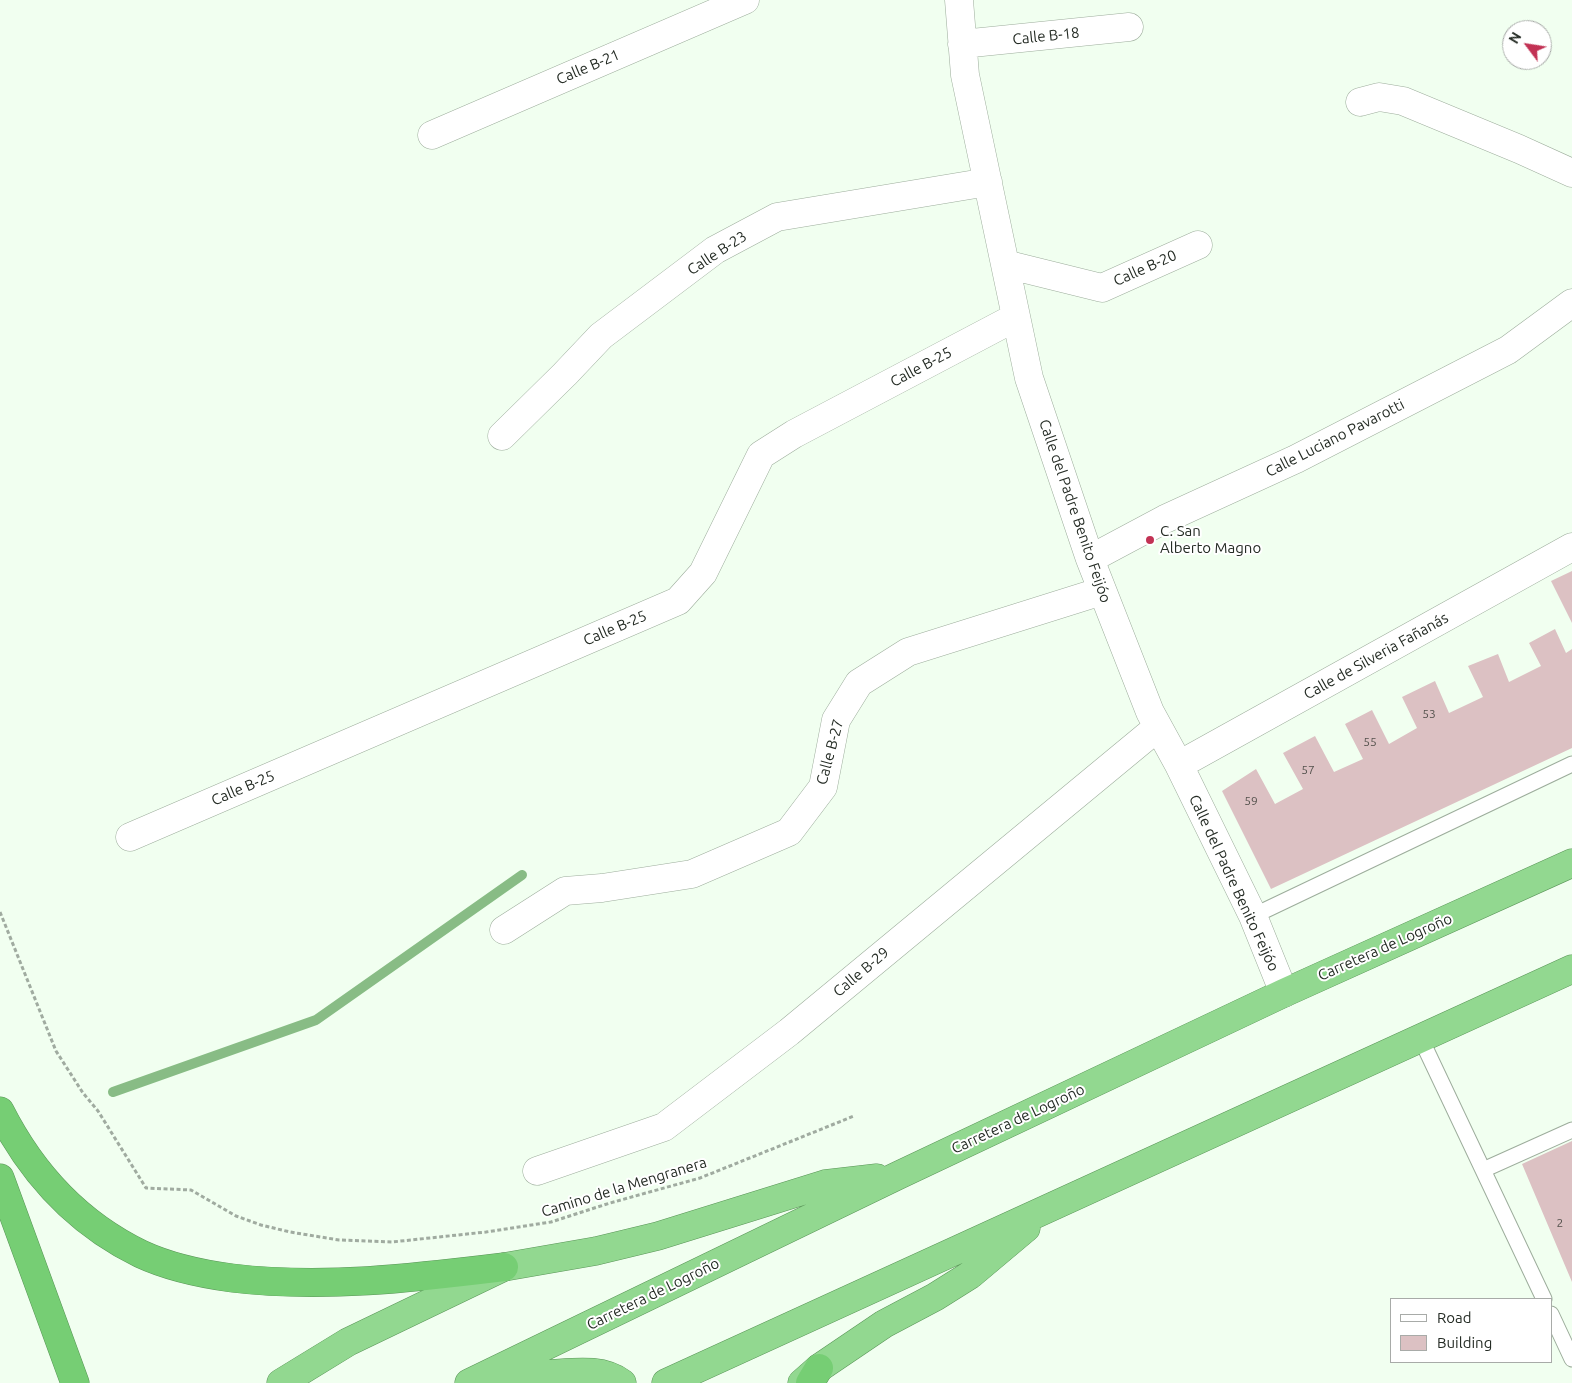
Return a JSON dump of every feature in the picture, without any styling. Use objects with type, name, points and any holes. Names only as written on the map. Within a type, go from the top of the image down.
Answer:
[{"type":"highway","name":"Carretera de Logroño","points":[[478,1379],[899,1175],[1284,993],[1572,863]]},
{"type":"highway","points":[[666,1383],[1572,969]]},
{"type":"highway","points":[[0,1112],[11,1134],[27,1158],[51,1188],[76,1212],[107,1234],[135,1250],[171,1265],[209,1275],[265,1282],[406,1279],[504,1267],[596,1251],[658,1236],[825,1184],[899,1175]]},
{"type":"highway","points":[[0,1178],[75,1383]]},
{"type":"highway","points":[[810,1378],[884,1324],[935,1297],[970,1275],[1054,1205]]},
{"type":"highway","points":[[281,1383],[348,1342],[504,1267]]},
{"type":"highway","points":[[478,1379],[572,1372],[597,1373],[616,1378],[622,1383]]},
{"type":"street","name":"Calle B-21","points":[[432,135],[745,0]]},
{"type":"street","name":"Calle del Padre Benito Feijóo","points":[[959,0],[965,76],[1029,378],[1090,559],[1150,712],[1179,765],[1253,916],[1284,993]]},
{"type":"street","name":"Calle B-18","points":[[962,44],[1129,27]]},
{"type":"street","points":[[1360,102],[1379,97],[1403,101],[1519,149],[1572,174]]},
{"type":"street","name":"Calle B-23","points":[[502,436],[601,336],[715,250],[777,217],[988,182]]},
{"type":"street","name":"Calle B-20","points":[[1005,264],[1102,288],[1198,245]]},
{"type":"street","name":"Calle Luciano Pavarotti","points":[[1090,559],[1165,519],[1296,459],[1508,350],[1572,304]]},
{"type":"street","name":"Calle B-25","points":[[130,837],[678,600],[703,573],[761,455],[794,434],[1016,316]]},
{"type":"street","name":"Calle de Silveria Fañanás","points":[[1179,765],[1572,547]]},
{"type":"street","name":"Calle B-27","points":[[504,930],[565,891],[602,888],[692,874],[789,832],[823,787],[836,720],[859,683],[908,652],[1102,591]]},
{"type":"street","name":"Calle B-29","points":[[537,1171],[664,1127],[789,1032],[1158,727]]},
{"type":"lane","points":[[1253,916],[1572,764]]},
{"type":"lane","points":[[1421,1039],[1544,1298]]},
{"type":"lane","points":[[1483,1170],[1572,1130]]},
{"type":"lane","points":[[1552,1315],[1568,1339],[1572,1359]]},
{"type":"path","name":"Camino de la Mengranera","points":[[0,912],[56,1051],[79,1087],[98,1111],[146,1188],[191,1190],[236,1216],[261,1225],[339,1240],[392,1242],[486,1232],[551,1222],[610,1203],[700,1178],[854,1116]]},
{"type":"building","points":[[1572,571],[1572,623],[1551,581]]},
{"type":"building","points":[[1555,629],[1566,653],[1572,649],[1572,748],[1271,889],[1222,791],[1256,769],[1275,804],[1303,789],[1283,753],[1315,736],[1334,772],[1363,759],[1345,724],[1372,710],[1389,744],[1417,728],[1402,697],[1435,681],[1449,713],[1483,697],[1468,666],[1498,654],[1509,682],[1541,666],[1529,643]]},
{"type":"building","points":[[1572,1141],[1572,1282],[1522,1164]]},
{"type":"waterway","points":[[113,1092],[316,1020],[522,875]]},
{"type":"place","name":"C. San Alberto Magno","points":[[1150,540]]}]
